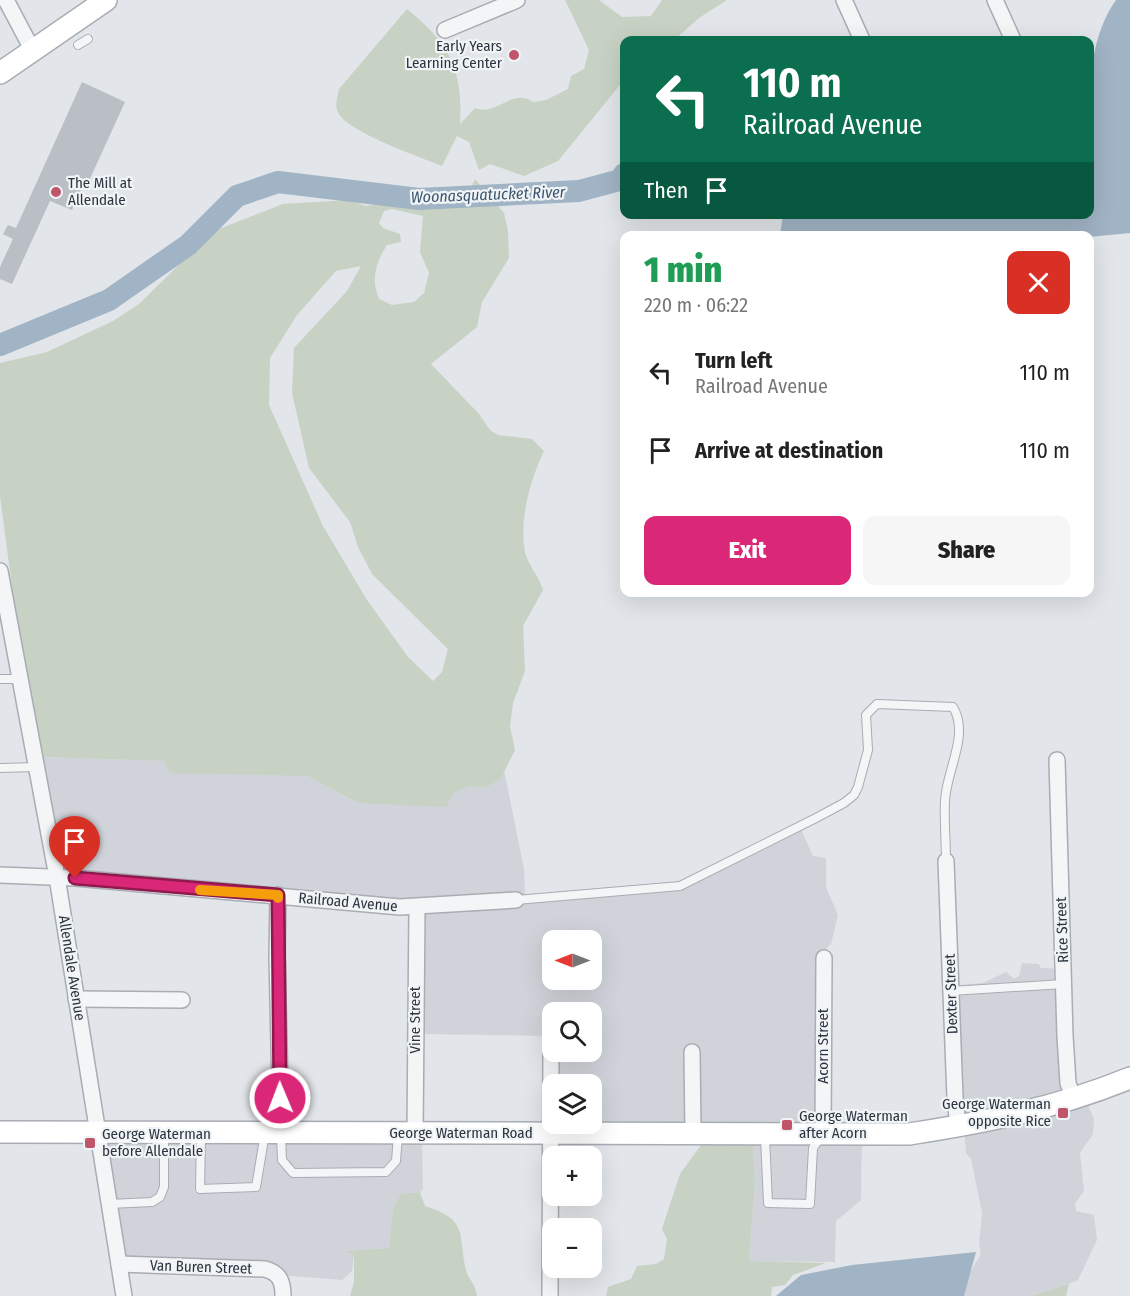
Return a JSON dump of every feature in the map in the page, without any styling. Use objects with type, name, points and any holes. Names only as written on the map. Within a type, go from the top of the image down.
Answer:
[{"type":"main road","points":[[0,73],[106,0]]},
{"type":"main road","name":"George Waterman Road","points":[[602,1132],[909,1134],[1001,1119],[1074,1100],[1130,1078]]},
{"type":"main road","name":"George Waterman Road","points":[[0,1132],[201,1134],[542,1132]]},
{"type":"street","points":[[6,0],[33,51]]},
{"type":"street","points":[[445,30],[497,4],[517,0]]},
{"type":"street","points":[[844,0],[860,36]]},
{"type":"street","points":[[995,0],[1011,36]]},
{"type":"street","name":"Allendale Avenue","points":[[0,571],[2,595],[21,679],[57,877],[124,1296]]},
{"type":"street","name":"Rice Street","points":[[1057,760],[1068,1083],[1074,1100]]},
{"type":"street","name":"Dexter Street","points":[[946,861],[958,1127]]},
{"type":"street","name":"Railroad Avenue","points":[[0,875],[57,877],[417,907],[516,900]]},
{"type":"street","points":[[273,1133],[278,895]]},
{"type":"street","name":"Vine Street","points":[[406,1133],[417,907]]},
{"type":"street","name":"Acorn Street","points":[[823,1134],[824,958]]},
{"type":"street","points":[[76,999],[182,1000]]},
{"type":"street","points":[[692,1052],[693,1133]]},
{"type":"street","points":[[549,1134],[550,1296]]},
{"type":"street","name":"Van Buren Street","points":[[119,1264],[265,1269],[274,1272],[280,1278],[283,1296]]},
{"type":"lane","points":[[78,45],[88,39]]},
{"type":"lane","points":[[0,679],[21,679]]},
{"type":"lane","points":[[516,900],[680,886],[844,803],[854,795],[858,787],[868,750],[866,715],[877,704],[941,705],[953,707],[958,716],[958,733],[944,799],[946,861]]},
{"type":"lane","points":[[0,768],[36,767]]},
{"type":"lane","points":[[951,991],[1064,984]]},
{"type":"lane","points":[[109,1204],[152,1202],[160,1197],[164,1187],[164,1133]]},
{"type":"lane","points":[[273,1133],[282,1160],[293,1173],[386,1172],[396,1161],[406,1133]]},
{"type":"lane","points":[[201,1134],[200,1189],[256,1187],[273,1133]]},
{"type":"lane","points":[[765,1133],[768,1203],[810,1204],[813,1148],[823,1134]]},
{"type":"shaded area","points":[[41,757],[164,761],[307,776],[358,803],[454,793],[470,786],[485,788],[500,780],[504,770],[524,869],[525,898],[680,886],[800,827],[813,856],[826,858],[826,887],[838,915],[831,944],[822,953],[821,1129],[862,1135],[861,1200],[836,1221],[835,1262],[749,1261],[755,1184],[751,1133],[602,1125],[602,1074],[554,1074],[555,1062],[602,1062],[602,1002],[542,1002],[542,1036],[420,1034],[420,909],[61,875]]},
{"type":"shaded area","points":[[1022,963],[1038,964],[1041,968],[1067,969],[1071,1079],[1085,1098],[1094,1119],[1093,1134],[1080,1153],[1084,1191],[1075,1204],[1076,1211],[1094,1215],[1097,1240],[1078,1280],[1069,1284],[1030,1296],[962,1296],[965,1281],[981,1254],[979,1244],[982,1213],[971,1159],[966,1153],[964,1128],[960,1125],[958,985],[983,983],[1006,972],[1014,979],[1019,976]]},
{"type":"shaded area","points":[[422,1135],[423,1189],[420,1192],[401,1194],[393,1207],[389,1248],[347,1251],[354,1255],[352,1271],[342,1280],[126,1263],[104,1137]]},
{"type":"green space","points":[[565,0],[599,0],[622,17],[651,16],[662,0],[727,0],[699,18],[679,36],[620,36],[620,85],[558,161],[524,176],[490,164],[479,170],[469,142],[457,136],[442,166],[369,136],[344,120],[337,109],[339,89],[407,9],[434,34],[451,59],[459,88],[460,124],[475,108],[490,109],[518,98],[526,98],[533,102],[546,100],[568,89],[571,76],[584,69],[589,50]]},
{"type":"green space","points":[[475,179],[504,213],[508,231],[509,258],[482,302],[477,327],[431,364],[479,414],[490,430],[498,435],[532,439],[544,451],[530,487],[523,527],[526,557],[543,590],[523,626],[525,671],[513,703],[510,726],[515,750],[500,780],[485,788],[470,786],[454,793],[446,807],[358,803],[307,776],[170,773],[164,761],[41,757],[14,602],[0,496],[0,363],[47,352],[113,321],[139,304],[198,246],[219,229],[283,204],[349,200],[366,206],[383,203],[433,208],[469,191]],"holes":[[[392,209],[423,216],[420,252],[429,273],[424,293],[414,302],[392,305],[379,299],[375,285],[377,265],[387,245],[401,242],[400,234],[383,228],[379,223],[384,211]],[[361,266],[347,291],[294,348],[292,393],[309,468],[350,522],[358,547],[372,574],[448,649],[442,672],[433,681],[408,657],[367,600],[323,526],[269,405],[270,358],[297,315],[336,271]]]},
{"type":"green space","points":[[752,1133],[755,1184],[749,1261],[826,1263],[793,1275],[785,1285],[772,1287],[771,1296],[606,1296],[608,1287],[631,1279],[637,1266],[656,1264],[664,1259],[667,1239],[662,1229],[680,1174],[709,1134]]},
{"type":"green space","points":[[420,1192],[425,1206],[449,1217],[459,1230],[466,1270],[477,1296],[350,1296],[354,1282],[354,1255],[345,1251],[389,1248],[393,1207],[401,1194]]},
{"type":"green space","points":[[1069,1284],[1066,1296],[1030,1296]]},
{"type":"water","points":[[1116,0],[1130,0],[1130,233],[1094,237],[1094,231],[781,231],[782,219],[1094,219],[1094,58],[1104,22]]},
{"type":"water","points":[[976,1252],[964,1296],[776,1296],[801,1275],[852,1265]]},
{"type":"building","name":"The Mill at Allendale","points":[[82,82],[125,102],[88,183],[85,181],[72,210],[50,201],[12,284],[0,279],[0,267],[13,239],[3,234],[8,225],[16,228]]},
{"type":"waterway","name":"Woonasquatucket River","points":[[0,345],[109,300],[188,245],[237,196],[278,182],[419,199],[579,191],[620,180]]},
{"type":"slow traffic","points":[[200,890],[278,895],[278,898]]},
{"type":"place","name":"Early Years Learning Center","points":[[514,55]]},
{"type":"place","name":"The Mill at Allendale","points":[[56,192]]},
{"type":"place","name":"George Waterman opposite Rice","points":[[1063,1113]]},
{"type":"place","name":"George Waterman after Acorn","points":[[787,1125]]},
{"type":"place","name":"George Waterman before Allendale","points":[[90,1143]]},
{"type":"route","points":[[75,878],[278,895],[280,1098]]}]
